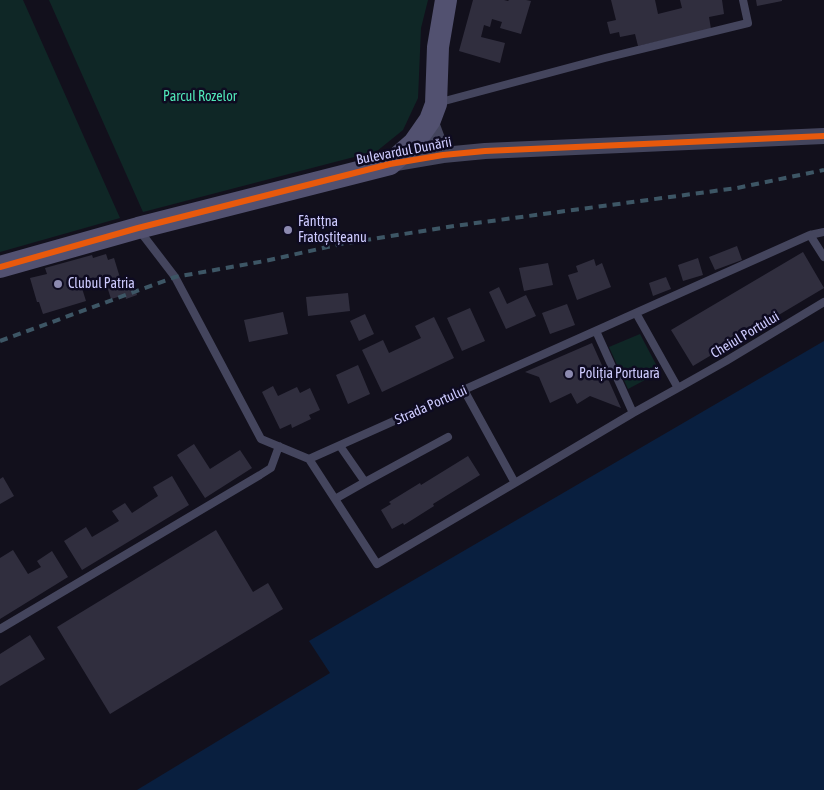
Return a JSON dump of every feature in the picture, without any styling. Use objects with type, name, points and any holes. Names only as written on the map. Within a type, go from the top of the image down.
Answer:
[{"type":"street","points":[[443,155],[433,112],[438,47],[446,0]]},
{"type":"street","points":[[390,164],[414,143],[433,112]]},
{"type":"street","name":"Bulevardul Dunării","points":[[0,267],[138,228],[390,164],[443,155],[485,151],[824,136]]},
{"type":"lane","points":[[433,112],[606,58],[748,23],[743,0]]},
{"type":"lane","points":[[138,228],[175,277],[261,439],[309,459],[376,564],[633,413],[596,331]]},
{"type":"lane","name":"Strada Portului","points":[[309,459],[810,235],[824,232]]},
{"type":"lane","points":[[810,235],[824,257]]},
{"type":"lane","name":"Cheiul Portului","points":[[633,413],[726,361],[824,302]]},
{"type":"lane","points":[[636,313],[678,388]]},
{"type":"lane","points":[[464,390],[515,483]]},
{"type":"lane","points":[[336,499],[448,437]]},
{"type":"lane","points":[[0,628],[271,468],[279,446]]},
{"type":"lane","points":[[340,446],[366,482]]},
{"type":"green space","points":[[0,0],[23,0],[120,218],[0,252]]},
{"type":"green space","name":"Parcul Rozelor","points":[[49,0],[428,0],[421,28],[418,98],[403,130],[377,151],[143,212]]},
{"type":"green space","points":[[640,334],[660,372],[628,389],[609,347]]},
{"type":"water","points":[[824,341],[824,790],[137,790],[330,673],[309,641]]},
{"type":"building","points":[[473,0],[531,1],[521,34],[500,28],[502,22],[492,19],[490,27],[484,25],[481,37],[505,43],[500,63],[459,51]]},
{"type":"building","points":[[611,0],[655,0],[658,14],[682,8],[680,0],[722,0],[724,14],[709,17],[711,29],[638,46],[635,34],[620,37],[619,32],[610,34],[607,22],[616,20]]},
{"type":"building","points":[[756,0],[782,0],[782,1],[757,6]]},
{"type":"building","name":"Fântțna Fratoștițeanu","points":[[288,226],[292,230],[288,234],[284,230]]},
{"type":"building","points":[[737,246],[742,260],[715,270],[709,257]]},
{"type":"building","points":[[803,252],[824,288],[693,366],[671,330]]},
{"type":"building","name":"Clubul Patria","points":[[106,254],[108,260],[114,258],[121,281],[132,278],[137,295],[126,299],[125,295],[111,299],[106,283],[93,286],[92,282],[81,285],[86,301],[43,314],[39,302],[37,302],[30,278],[47,274],[45,268],[92,255],[93,258]]},
{"type":"building","points":[[698,258],[703,275],[683,281],[678,265]]},
{"type":"building","points":[[594,259],[596,266],[602,263],[611,287],[577,300],[568,275],[578,272],[576,266]]},
{"type":"building","points":[[548,263],[553,285],[524,291],[519,268]]},
{"type":"building","points":[[666,277],[671,289],[653,296],[649,283]]},
{"type":"building","points":[[499,287],[507,304],[526,295],[536,316],[506,329],[489,292]]},
{"type":"building","points":[[348,293],[350,311],[308,316],[306,297]]},
{"type":"building","points":[[567,304],[575,325],[550,334],[542,313]]},
{"type":"building","points":[[470,308],[485,341],[462,351],[447,318]]},
{"type":"building","points":[[283,312],[288,334],[249,342],[244,320]]},
{"type":"building","points":[[365,314],[374,334],[359,341],[350,321]]},
{"type":"building","points":[[434,317],[454,358],[382,392],[362,350],[383,340],[389,353],[421,338],[415,326]]},
{"type":"building","name":"Poliția Portuară","points":[[592,343],[621,408],[590,396],[577,404],[571,393],[550,403],[539,377],[525,372]]},
{"type":"building","points":[[358,365],[370,394],[348,404],[336,375]]},
{"type":"building","points":[[273,386],[278,396],[297,387],[300,393],[310,388],[320,410],[309,415],[311,419],[292,428],[291,424],[280,429],[262,392]]},
{"type":"building","points":[[194,444],[210,469],[240,450],[252,468],[205,498],[177,455]]},
{"type":"building","points":[[468,456],[480,475],[433,504],[434,506],[404,525],[403,523],[392,529],[381,510],[391,504],[389,502]]},
{"type":"building","points":[[172,476],[189,505],[82,570],[64,541],[86,527],[92,537],[119,521],[112,511],[125,503],[132,513],[158,496],[153,487]]},
{"type":"building","points":[[3,477],[14,496],[0,504],[0,479]]},
{"type":"building","points":[[216,530],[253,592],[268,583],[283,609],[110,714],[57,627]]},
{"type":"building","points":[[13,550],[28,574],[41,567],[37,561],[52,551],[68,577],[0,619],[0,558]]},
{"type":"building","points":[[30,635],[45,659],[0,686],[0,654]]},
{"type":"railway","points":[[0,341],[175,277],[265,261],[341,244],[454,226],[737,188],[824,170]]},
{"type":"cycle path","points":[[0,267],[138,228],[390,164],[443,155],[485,151],[824,136]]},
{"type":"place","name":"Fântțna Fratoștițeanu","points":[[288,230]]},
{"type":"place","name":"Clubul Patria","points":[[58,284]]},
{"type":"place","name":"Poliția Portuară","points":[[569,374]]}]
